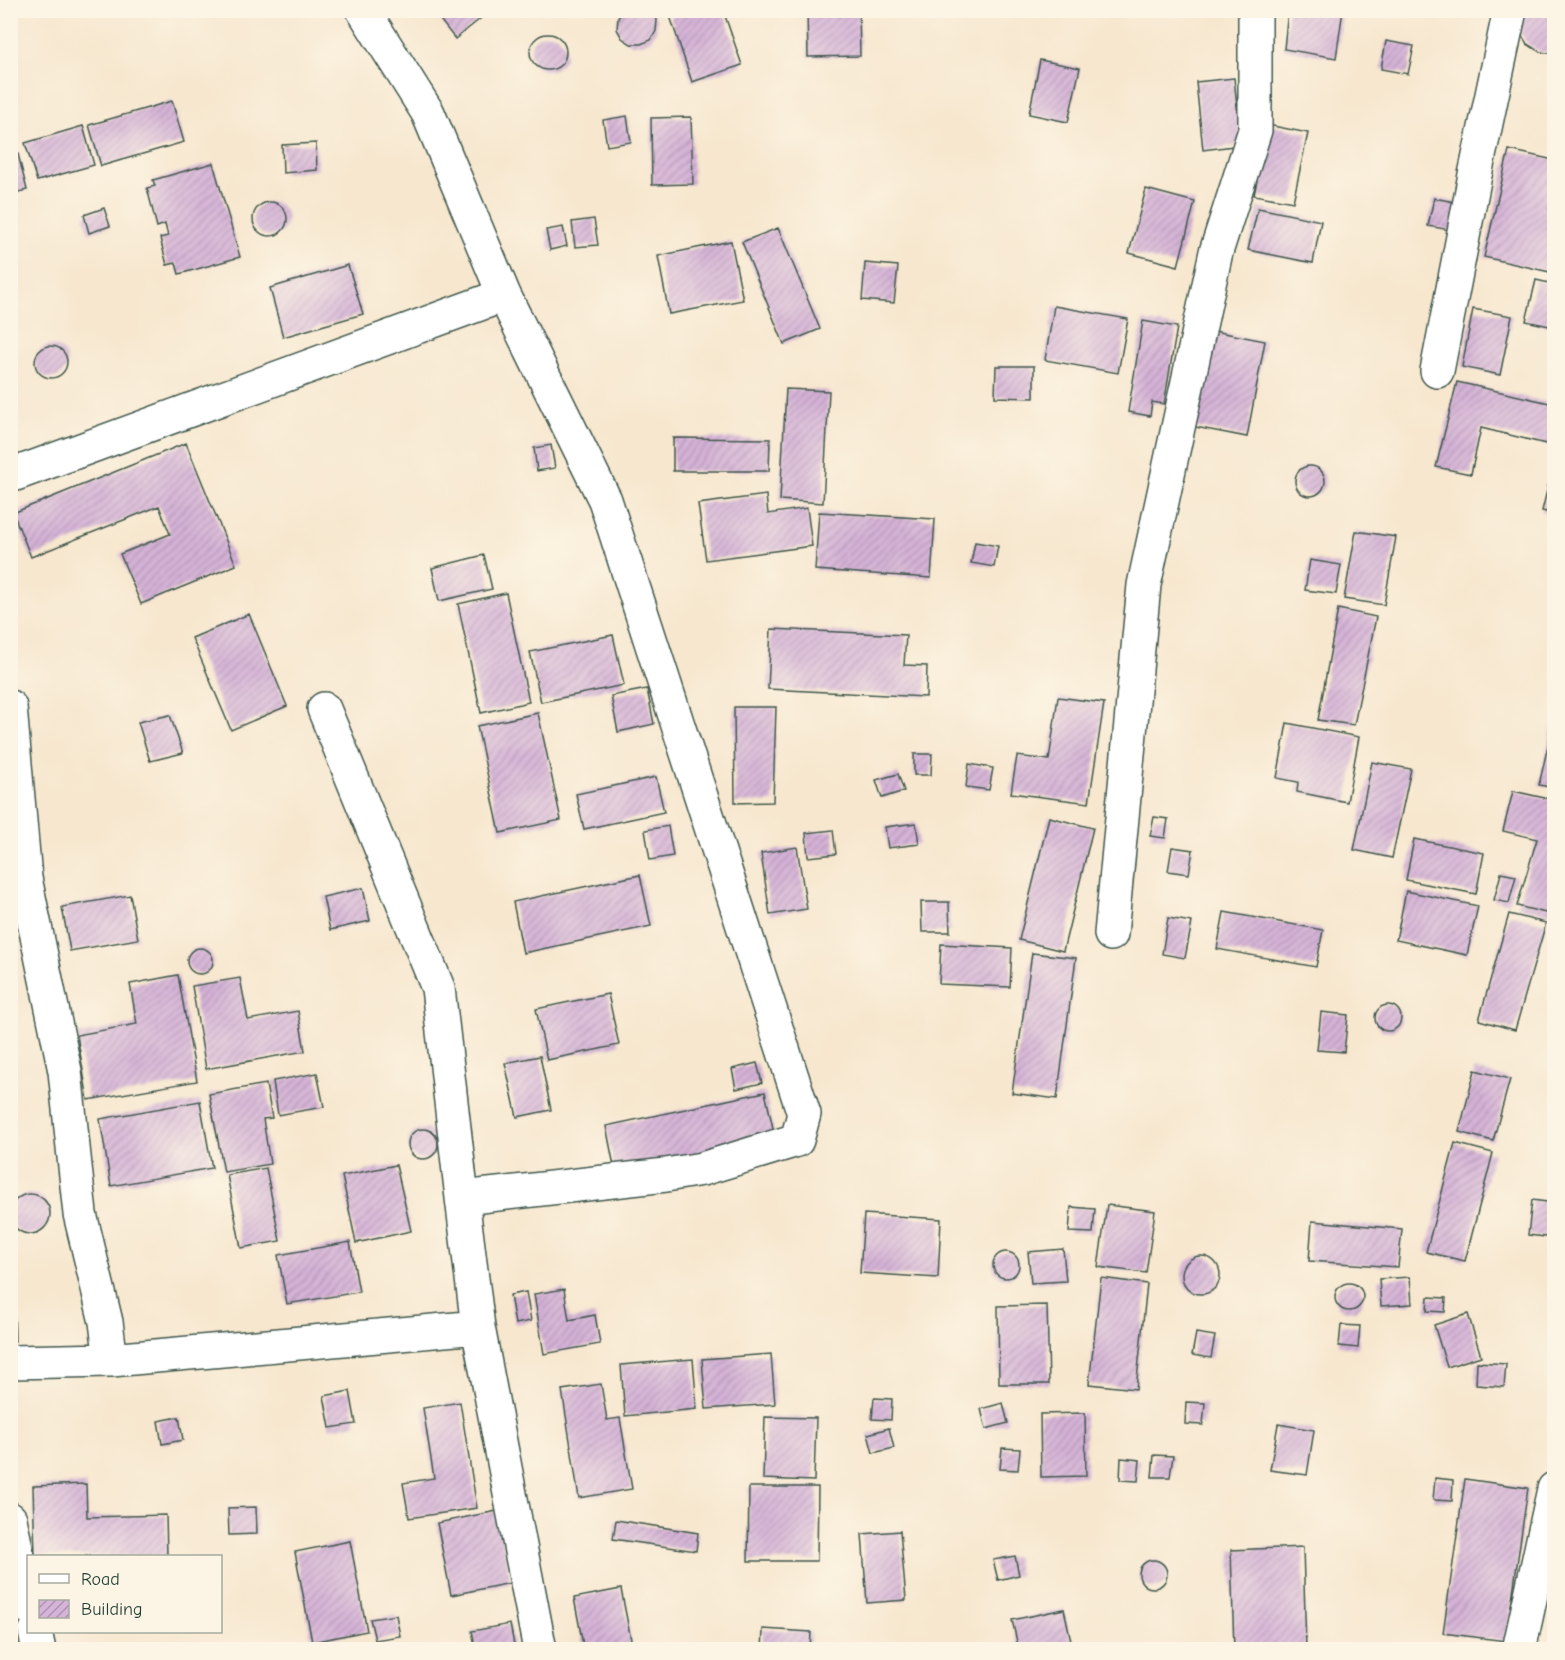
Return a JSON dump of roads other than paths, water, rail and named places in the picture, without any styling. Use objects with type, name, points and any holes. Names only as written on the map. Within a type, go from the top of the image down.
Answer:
[{"type":"main road","points":[[363,10],[428,112],[504,295],[605,500],[804,1114],[797,1140],[702,1169],[462,1198]]},
{"type":"main road","points":[[1111,934],[1144,585],[1216,252],[1255,130],[1256,10]]},
{"type":"main road","points":[[1437,371],[1510,10]]},
{"type":"main road","points":[[10,476],[504,295]]},
{"type":"main road","points":[[10,708],[25,878],[65,1071],[80,1214],[106,1322],[111,1360]]},
{"type":"main road","points":[[324,709],[438,988],[478,1327],[540,1650]]},
{"type":"main road","points":[[10,1362],[111,1360],[478,1327]]},
{"type":"main road","points":[[1518,1650],[1554,1489]]},
{"type":"main road","points":[[10,1519],[27,1602]]},
{"type":"main road","points":[[35,1633],[39,1650]]}]
